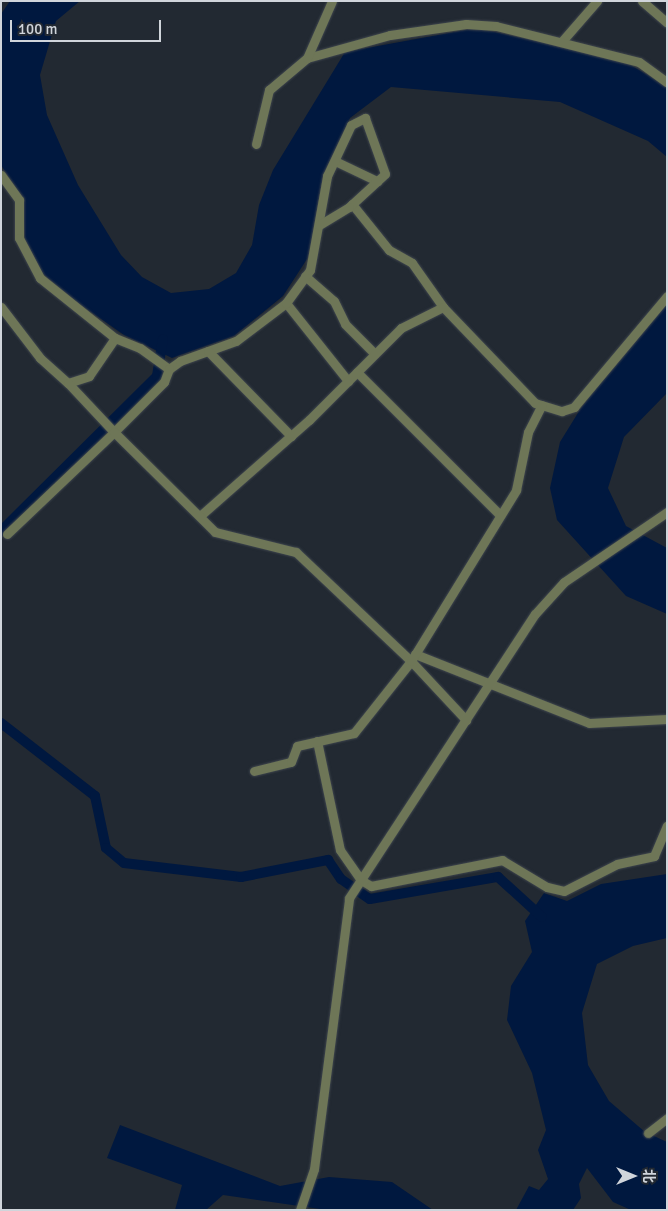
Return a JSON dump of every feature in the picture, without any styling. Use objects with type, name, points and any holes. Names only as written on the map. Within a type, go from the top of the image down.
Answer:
[{"type":"street","points":[[307,58],[332,1]]},
{"type":"street","points":[[563,40],[596,1]]},
{"type":"street","points":[[642,1],[667,24]]},
{"type":"street","points":[[256,144],[270,90],[307,58],[390,35],[466,24],[563,40],[639,62],[667,82]]},
{"type":"street","points":[[7,534],[164,382],[169,370],[208,350],[236,340],[286,303],[305,276],[319,225],[327,176],[351,125],[365,118],[385,174],[352,204],[319,225]]},
{"type":"street","points":[[335,161],[377,181]]},
{"type":"street","points":[[1,175],[19,200],[20,238],[40,278],[115,338],[140,348],[169,370]]},
{"type":"street","points":[[352,204],[389,250],[412,262],[443,307],[495,365],[542,405],[562,411],[574,407],[667,296]]},
{"type":"street","points":[[305,276],[334,301],[344,324],[375,354]]},
{"type":"street","points":[[286,303],[348,381]]},
{"type":"street","points":[[1,307],[40,358],[68,383],[114,432],[215,532],[296,552],[413,657],[466,720]]},
{"type":"street","points":[[200,516],[291,436],[401,328],[443,307]]},
{"type":"street","points":[[68,383],[89,376],[115,338]]},
{"type":"street","points":[[208,350],[291,436]]},
{"type":"street","points":[[357,372],[500,515]]},
{"type":"street","points":[[254,771],[290,762],[296,746],[354,733],[413,657],[516,490],[528,432],[542,405]]},
{"type":"street","points":[[300,1209],[312,1174],[348,898],[535,614],[564,582],[640,528],[667,512]]},
{"type":"street","points":[[413,657],[490,682],[589,723],[667,719]]},
{"type":"street","points":[[317,741],[340,850],[361,880],[371,886],[502,860],[547,887],[564,892],[617,864],[654,856],[667,826]]},
{"type":"street","points":[[648,1133],[667,1118]]},
{"type":"water","points":[[10,1],[80,1],[56,21],[40,75],[47,115],[78,185],[121,255],[142,277],[171,293],[209,289],[236,273],[252,245],[259,205],[273,170],[345,52],[476,28],[620,59],[667,86],[667,157],[648,141],[560,102],[391,87],[350,118],[323,176],[309,256],[283,296],[234,336],[172,358],[124,335],[78,303],[42,273],[25,241],[23,199],[1,165],[1,14]]},
{"type":"water","points":[[667,297],[667,393],[624,437],[608,488],[626,526],[667,548],[667,614],[626,596],[557,520],[550,488],[560,442],[581,408]]},
{"type":"water","points":[[667,874],[667,938],[633,946],[597,964],[582,1013],[588,1065],[609,1101],[645,1132],[667,1142],[667,1210],[631,1210],[613,1202],[587,1168],[579,1184],[581,1198],[573,1210],[516,1210],[529,1186],[539,1190],[548,1179],[538,1150],[546,1130],[532,1073],[507,1020],[511,986],[532,952],[525,921],[544,893],[567,901],[601,884]]},
{"type":"water","points":[[120,1125],[280,1186],[329,1177],[392,1182],[433,1210],[327,1210],[223,1195],[206,1210],[175,1210],[182,1185],[107,1158]]},
{"type":"waterway","points":[[1,531],[157,376],[163,339]]},
{"type":"waterway","points":[[1,723],[95,796],[106,848],[124,863],[241,877],[328,860],[341,879],[370,899],[498,877],[542,917]]}]
